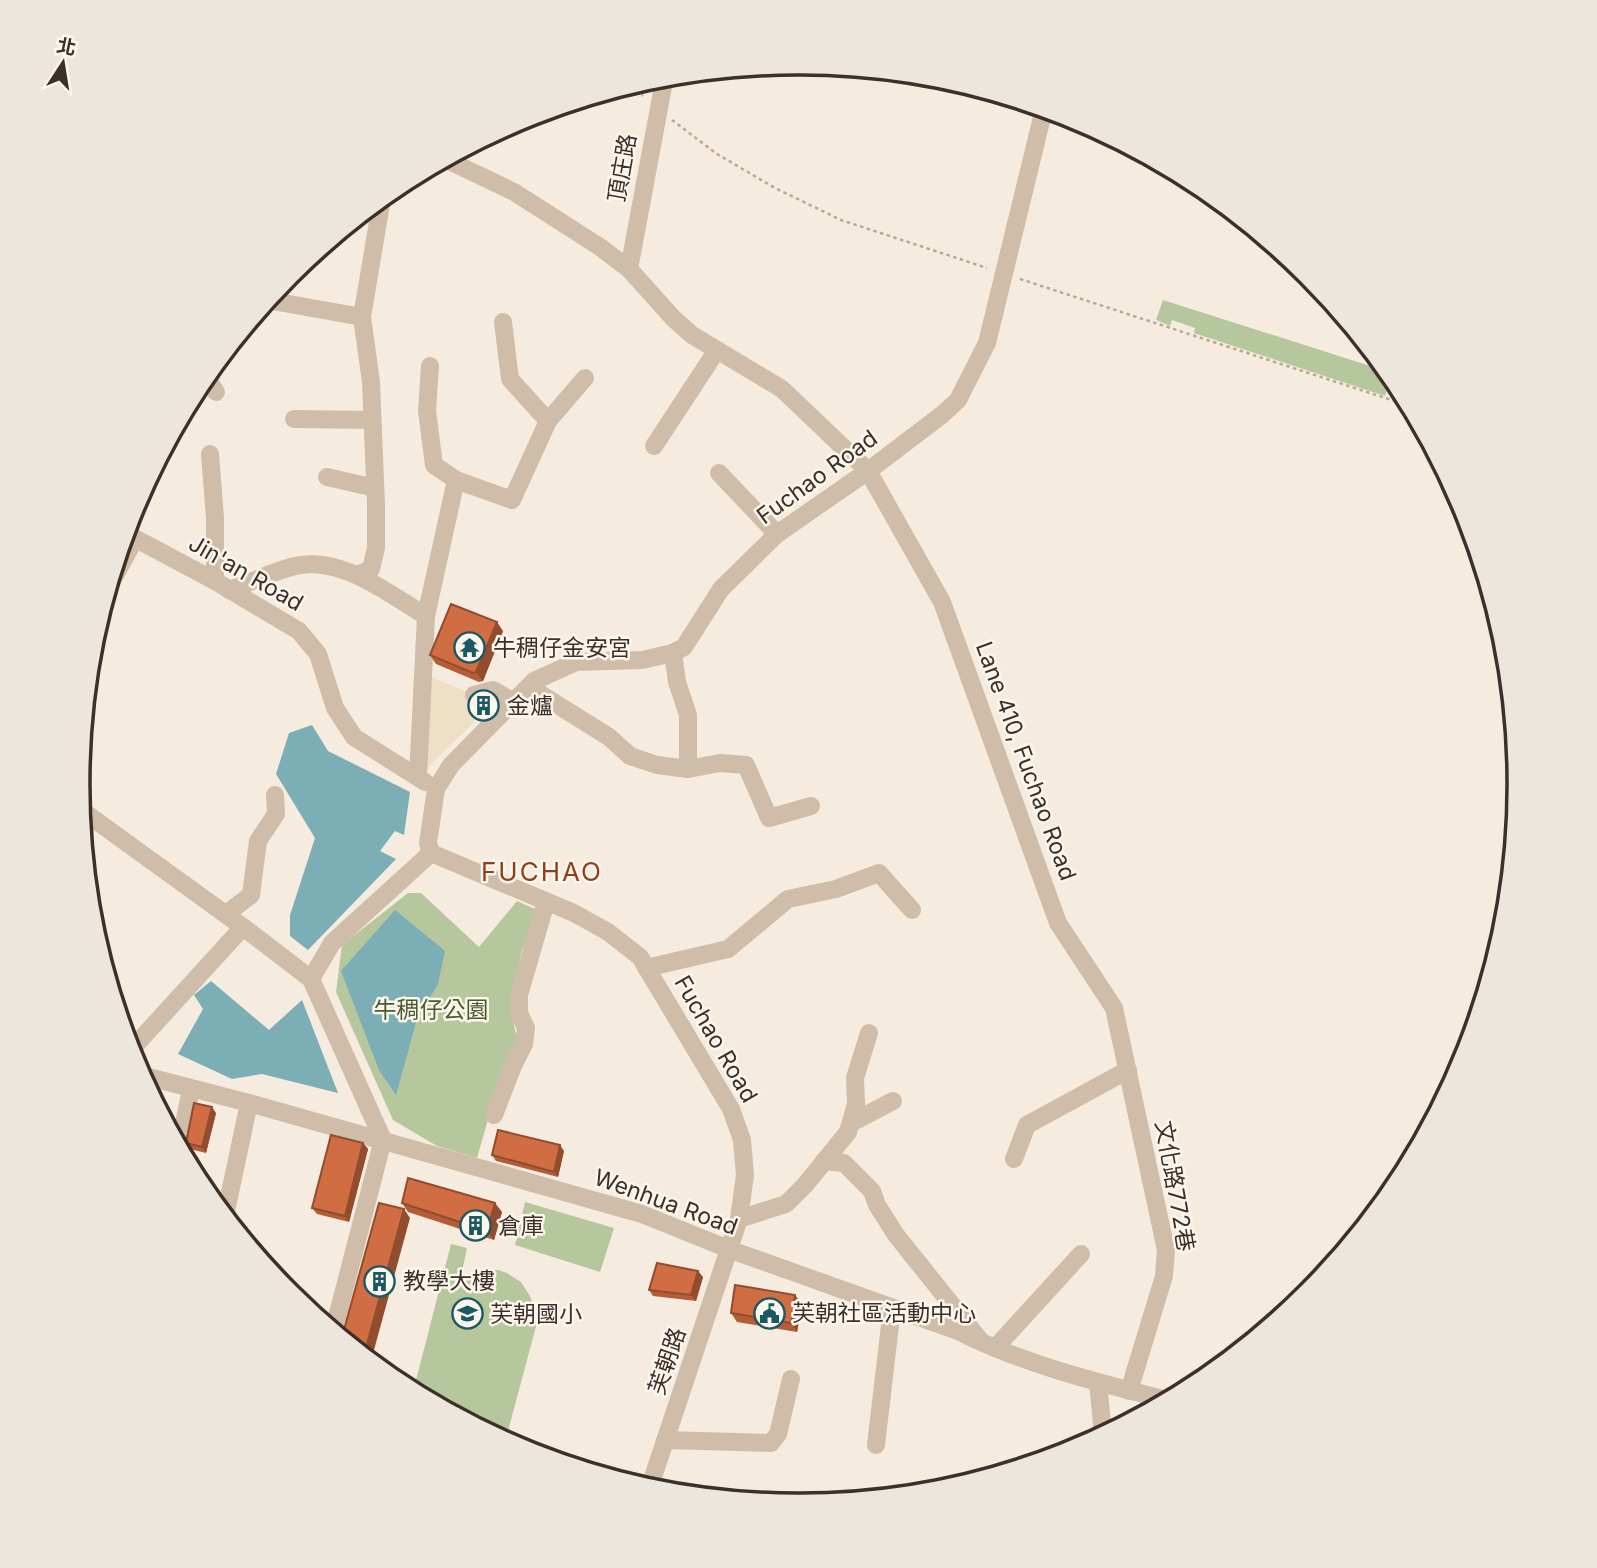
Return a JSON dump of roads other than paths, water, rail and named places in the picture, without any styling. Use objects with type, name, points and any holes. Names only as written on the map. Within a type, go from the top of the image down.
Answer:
[{"type":"street","name":"頂庄路","points":[[629,269],[663,89]]},
{"type":"street","name":"Fuchao Road","points":[[673,653],[684,647],[721,589],[777,534],[868,471],[958,400],[987,344],[1042,119]]},
{"type":"street","name":"Lane 410, Fuchao Road","points":[[455,164],[514,192],[600,247],[629,269],[692,335],[782,389],[868,471],[942,602],[1058,923],[1114,1008],[1128,1070]]},
{"type":"street","points":[[358,575],[371,569],[376,548],[371,382],[362,317],[379,213]]},
{"type":"street","points":[[279,302],[362,317]]},
{"type":"street","points":[[503,321],[510,379],[548,421]]},
{"type":"street","points":[[654,446],[717,350]]},
{"type":"street","points":[[430,366],[426,411],[435,465],[456,480],[512,500],[548,421],[585,377]]},
{"type":"street","points":[[212,386],[216,392]]},
{"type":"street","points":[[294,419],[371,420]]},
{"type":"street","points":[[210,454],[222,586],[293,566],[325,565],[358,575],[426,616]]},
{"type":"street","points":[[719,473],[777,534]]},
{"type":"street","points":[[327,477],[375,488]]},
{"type":"street","points":[[418,777],[426,616],[456,480]]},
{"type":"street","name":"Jin'an Road","points":[[134,538],[299,631],[318,654],[335,708],[354,737],[436,789]]},
{"type":"street","points":[[311,979],[332,943],[431,853],[428,843],[436,789],[451,765],[529,687],[544,676],[576,662],[642,660],[673,653],[677,682],[688,715],[688,769]]},
{"type":"street","points":[[529,687],[609,737],[630,756],[657,765],[688,769],[720,763],[746,765],[769,818],[811,806]]},
{"type":"street","points":[[474,695],[493,690],[514,702]]},
{"type":"street","points":[[226,914],[251,895],[258,841],[275,814],[275,795]]},
{"type":"street","points":[[91,817],[243,926],[311,979],[383,1140],[336,1321]]},
{"type":"street","name":"Fuchao Road","points":[[431,853],[574,914],[608,932],[640,957],[731,1109],[743,1140],[745,1175],[739,1219],[731,1250]]},
{"type":"street","points":[[646,968],[728,949],[788,899],[836,889],[879,873],[912,911]]},
{"type":"street","points":[[494,1115],[524,1044],[526,1028],[519,1013],[519,995],[546,902]]},
{"type":"street","points":[[139,1041],[243,926]]},
{"type":"street","points":[[739,1219],[786,1204],[848,1132],[856,1104],[855,1078],[869,1032]]},
{"type":"street","points":[[1014,1159],[1027,1125],[1128,1070]]},
{"type":"street","name":"文化路772巷","points":[[1128,1070],[1167,1250],[1164,1276],[1129,1391]]},
{"type":"street","name":"Wenhua Road","points":[[155,1079],[383,1140],[642,1214],[731,1250],[958,1331],[989,1346],[1098,1382],[1154,1397]]},
{"type":"street","points":[[182,1133],[191,1090]]},
{"type":"street","points":[[851,1123],[893,1101]]},
{"type":"street","points":[[228,1204],[249,1103]]},
{"type":"street","points":[[824,1161],[844,1163],[872,1191],[877,1205],[896,1235],[989,1346],[1082,1254]]},
{"type":"street","name":"芙朝路","points":[[653,1477],[731,1250]]},
{"type":"street","points":[[876,1445],[892,1308]]},
{"type":"street","points":[[666,1440],[771,1443],[778,1434],[791,1379]]},
{"type":"street","points":[[1098,1382],[1102,1425]]},
{"type":"water","points":[[312,725],[328,751],[410,792],[404,835],[395,831],[380,851],[396,859],[308,950],[290,936],[290,915],[315,838],[276,774],[289,733]]},
{"type":"water","points":[[395,910],[445,951],[438,984],[417,1019],[396,1095],[379,1070],[341,971]]},
{"type":"water","points":[[211,981],[269,1030],[302,1000],[338,1093],[262,1074],[232,1079],[178,1054],[203,1009],[194,995]]},
{"type":"place","name":"牛稠仔金安宮","points":[[470,648]]},
{"type":"place","name":"金爐","points":[[484,706]]},
{"type":"place","name":"倉庫","points":[[475,1226]]},
{"type":"place","name":"教學大樓","points":[[380,1281]]},
{"type":"place","name":"芙朝社區活動中心","points":[[769,1313]]},
{"type":"place","name":"芙朝國小","points":[[467,1314]]},
{"type":"district","name":"FUCHAO","points":[[542,872]]},
{"type":"park label","name":"牛稠仔公園","points":[[431,1010]]}]
